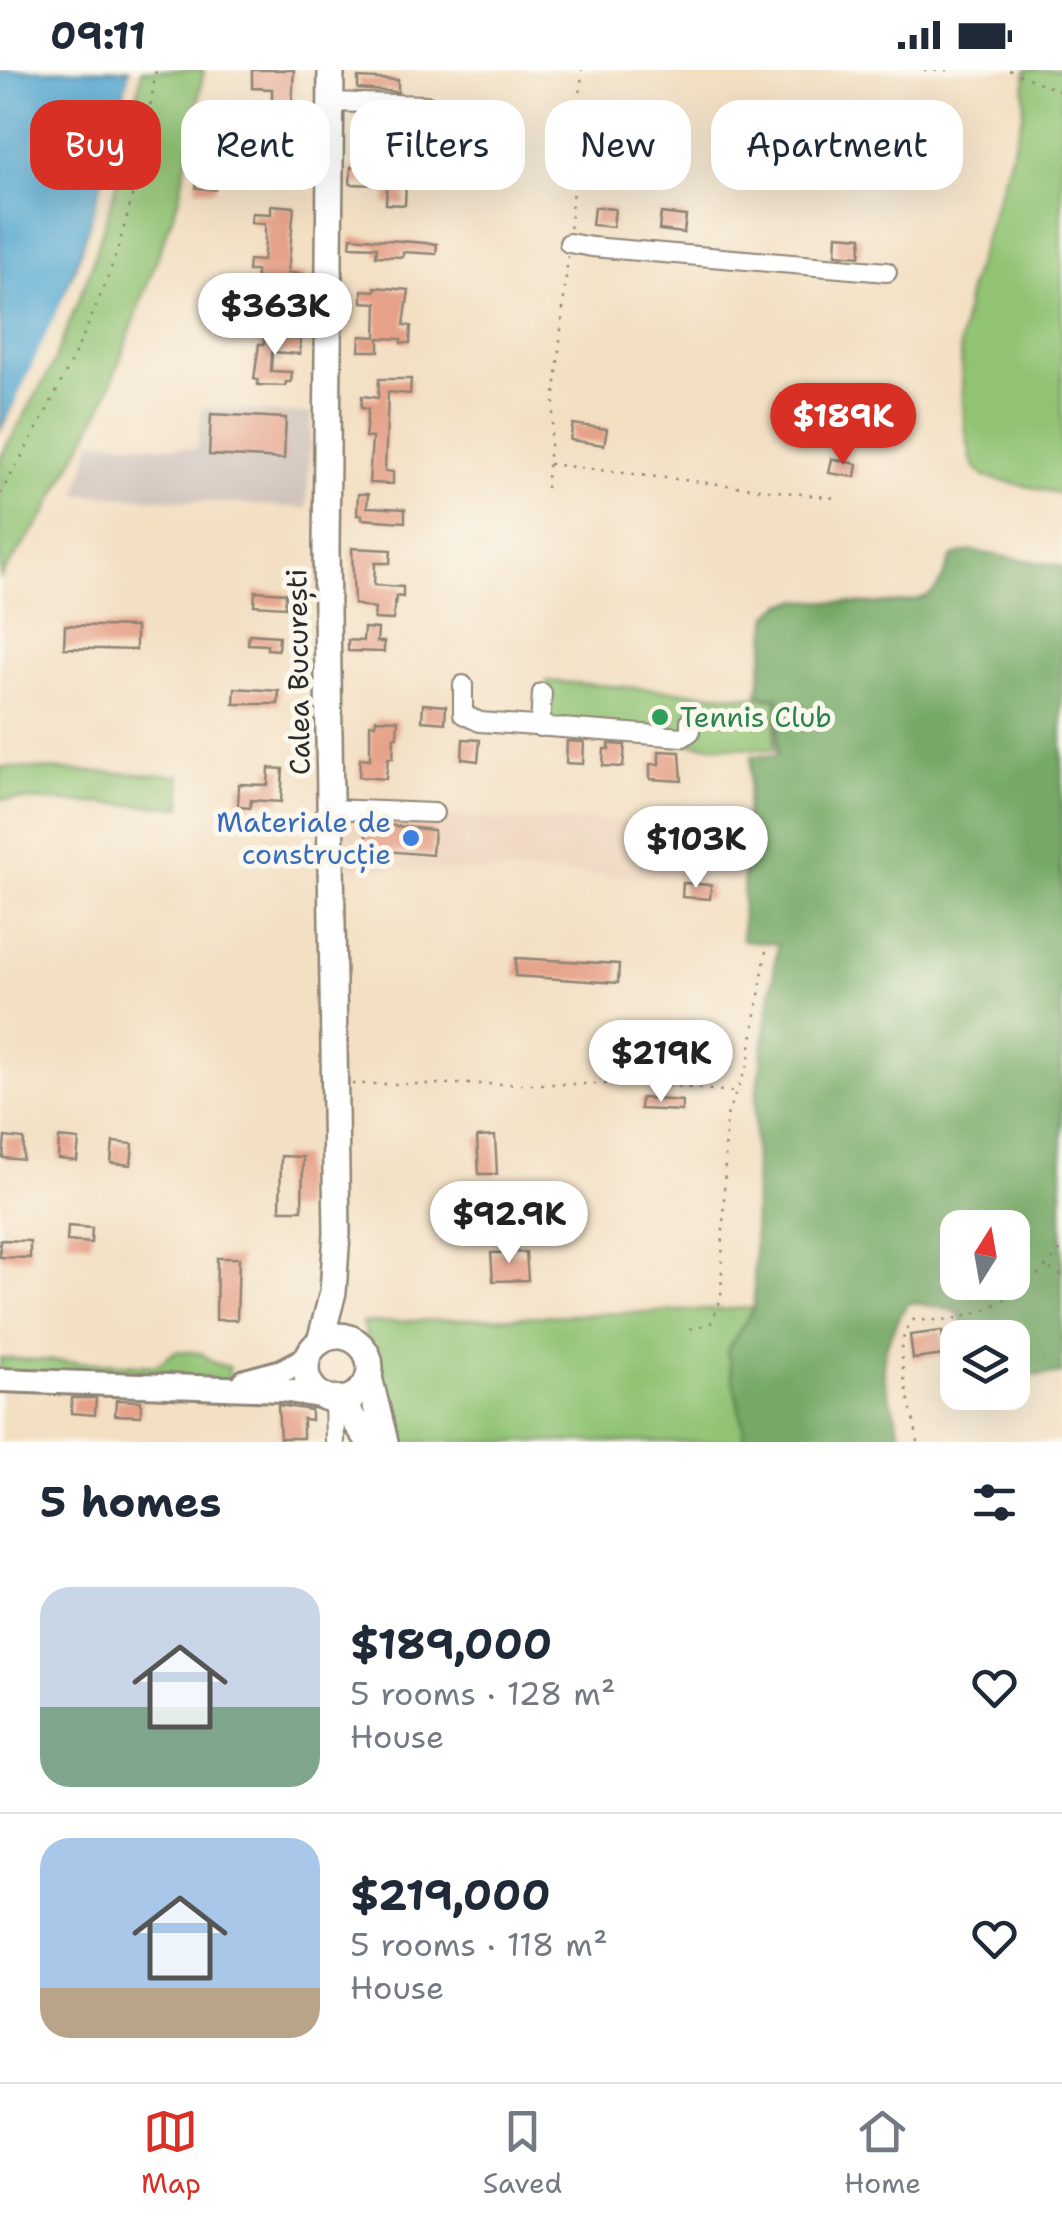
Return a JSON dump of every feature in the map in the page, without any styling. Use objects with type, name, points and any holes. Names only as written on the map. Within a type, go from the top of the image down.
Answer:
[{"type":"highway","name":"Calea București","points":[[330,102],[331,70]]},
{"type":"highway","name":"Calea București","points":[[329,190],[326,476],[336,1273],[354,1340],[369,1360],[369,1377],[385,1442]]},
{"type":"highway","name":"Calea București","points":[[314,1350],[336,1273]]},
{"type":"highway","points":[[354,1340],[337,1336],[314,1350],[306,1366],[311,1384],[333,1398],[370,1442]]},
{"type":"highway","points":[[333,1398],[360,1392],[369,1377]]},
{"type":"main road","points":[[207,1388],[267,1376],[314,1350]]},
{"type":"main road","points":[[0,1380],[293,1391],[333,1398]]},
{"type":"street","points":[[330,102],[350,103]]},
{"type":"street","points":[[569,243],[887,272]]},
{"type":"street","points":[[463,685],[463,714],[480,722],[684,736],[690,732],[690,721]]},
{"type":"street","points":[[540,727],[542,693]]},
{"type":"street","points":[[330,809],[434,812]]},
{"type":"street","points":[[333,1398],[336,1442]]},
{"type":"path","points":[[0,494],[42,421],[104,286],[130,202],[156,70]]},
{"type":"path","points":[[546,488],[582,70]]},
{"type":"path","points":[[924,70],[954,70]]},
{"type":"path","points":[[1009,70],[1062,92]]},
{"type":"path","points":[[548,464],[835,498]]},
{"type":"path","points":[[690,1330],[711,1323],[721,1299],[726,1125],[748,1065],[767,945]]},
{"type":"path","points":[[334,1088],[382,1082],[594,1083],[735,1093]]},
{"type":"path","points":[[918,1442],[901,1356],[903,1335],[912,1320],[954,1319],[976,1312],[1020,1289],[1048,1268],[1062,1248]]},
{"type":"path","points":[[1048,1268],[1062,1274]]},
{"type":"shaded area","points":[[203,408],[311,414],[307,508],[77,494],[93,440],[197,449]]},
{"type":"shaded area","points":[[337,813],[745,823],[742,881],[336,866]]},
{"type":"green space","points":[[142,70],[204,70],[198,100],[181,100],[179,198],[104,403],[45,514],[0,578],[0,458],[51,369],[90,271],[115,190],[161,190],[161,100],[137,100]]},
{"type":"green space","points":[[1026,70],[1062,70],[1062,494],[985,477],[971,459],[964,421],[960,344],[969,288],[1023,116]]},
{"type":"green space","points":[[970,551],[1062,566],[1062,1374],[1030,1376],[1030,1320],[961,1320],[957,1311],[911,1302],[899,1317],[884,1359],[886,1385],[902,1442],[746,1442],[727,1350],[754,1308],[755,1104],[778,944],[742,940],[745,823],[752,756],[777,756],[779,698],[758,695],[769,615],[783,604],[798,600],[869,604],[908,601],[923,598],[939,585],[952,556]]},
{"type":"green space","name":"Tennis Club","points":[[547,681],[777,699],[774,750],[543,734]]},
{"type":"green space","points":[[0,767],[180,776],[182,807],[0,799]]},
{"type":"green space","points":[[754,1308],[727,1350],[746,1442],[402,1442],[362,1323]]},
{"type":"green space","points":[[176,1351],[201,1353],[214,1363],[229,1367],[228,1394],[0,1386],[0,1358],[155,1366]]},
{"type":"water","points":[[0,70],[130,70],[123,100],[30,100],[30,190],[100,190],[63,300],[0,430]]},
{"type":"pier","points":[[130,70],[135,71],[129,100],[124,100]]},
{"type":"pier","points":[[100,190],[106,190],[83,266],[20,405],[0,435],[78,265]]},
{"type":"building","points":[[252,70],[294,70],[292,100],[272,100],[272,89],[252,88]]},
{"type":"building","points":[[358,78],[398,80],[398,92],[358,89]]},
{"type":"building","points":[[387,190],[406,190],[405,205],[386,204]]},
{"type":"building","points":[[271,205],[294,207],[288,273],[303,274],[302,291],[256,288],[256,271],[248,271],[249,260],[263,261],[265,241],[265,224],[251,223],[252,213],[271,214]]},
{"type":"building","points":[[594,207],[615,209],[613,227],[592,225]]},
{"type":"building","points":[[661,213],[686,216],[684,233],[659,230]]},
{"type":"building","points":[[837,235],[862,237],[860,256],[836,254]]},
{"type":"building","points":[[351,237],[437,244],[436,254],[403,252],[403,257],[376,256],[377,247],[350,246]]},
{"type":"building","points":[[375,287],[409,290],[404,325],[411,326],[410,343],[379,338],[379,351],[359,351],[360,336],[376,337],[377,303],[362,302],[362,290],[375,291]]},
{"type":"building","points":[[265,331],[290,332],[289,338],[300,339],[300,354],[272,352],[271,371],[292,372],[291,382],[285,386],[258,385],[254,379]]},
{"type":"building","points":[[379,379],[411,379],[410,394],[388,392],[385,471],[393,472],[393,484],[369,483],[372,438],[365,437],[368,409],[361,408],[362,396],[378,398]]},
{"type":"building","points":[[211,414],[286,418],[284,459],[209,455]]},
{"type":"building","points":[[573,424],[607,429],[604,445],[570,440]]},
{"type":"building","points":[[832,459],[857,464],[855,477],[829,473]]},
{"type":"building","points":[[358,494],[368,494],[367,507],[405,509],[405,522],[362,519],[362,515],[357,515]]},
{"type":"building","points":[[352,548],[391,550],[390,563],[375,563],[374,585],[403,587],[403,597],[396,596],[393,620],[374,619],[375,609],[354,604]]},
{"type":"building","points":[[255,591],[286,593],[285,607],[254,605]]},
{"type":"building","points":[[65,625],[136,627],[136,650],[64,648]]},
{"type":"building","points":[[364,628],[378,629],[377,642],[384,642],[384,652],[348,651],[348,640],[363,641]]},
{"type":"building","points":[[249,634],[279,636],[278,650],[248,644]]},
{"type":"building","points":[[235,688],[279,691],[278,704],[234,704]]},
{"type":"building","points":[[423,704],[446,706],[445,723],[422,721]]},
{"type":"building","points":[[376,719],[398,720],[386,779],[359,777],[360,758],[370,759],[370,724],[375,724]]},
{"type":"building","points":[[463,739],[480,740],[478,761],[462,759]]},
{"type":"building","points":[[567,741],[584,742],[583,764],[566,763]]},
{"type":"building","points":[[609,744],[625,745],[623,767],[603,766],[604,749],[609,749]]},
{"type":"building","points":[[659,751],[680,752],[682,781],[650,779],[650,764],[659,764]]},
{"type":"building","points":[[269,768],[283,769],[281,802],[251,800],[250,808],[238,807],[239,784],[268,785]]},
{"type":"building","points":[[367,823],[434,830],[432,855],[386,851],[386,855],[368,854]]},
{"type":"building","points":[[683,883],[711,885],[710,899],[682,897]]},
{"type":"building","points":[[516,958],[619,964],[618,983],[515,976]]},
{"type":"building","points":[[641,1098],[682,1101],[682,1111],[640,1109]]},
{"type":"building","points":[[495,1136],[497,1174],[479,1174],[477,1137]]},
{"type":"building","points":[[5,1137],[24,1139],[23,1160],[3,1158]]},
{"type":"building","points":[[59,1138],[79,1140],[77,1161],[58,1159]]},
{"type":"building","points":[[113,1142],[133,1144],[131,1165],[111,1163]]},
{"type":"building","points":[[281,1156],[303,1157],[302,1210],[280,1210]]},
{"type":"building","points":[[68,1226],[92,1228],[91,1243],[67,1241]]},
{"type":"building","points":[[0,1240],[30,1241],[30,1258],[0,1257]]},
{"type":"building","points":[[526,1252],[528,1280],[493,1281],[491,1253]]},
{"type":"building","points":[[217,1258],[239,1258],[237,1320],[216,1320]]},
{"type":"building","points":[[940,1331],[940,1356],[913,1359],[910,1335]]},
{"type":"building","points":[[72,1398],[96,1398],[95,1415],[71,1413]]},
{"type":"building","points":[[116,1400],[141,1401],[141,1416],[115,1415]]},
{"type":"building","points":[[278,1405],[311,1410],[311,1420],[303,1419],[303,1438],[280,1438]]},
{"type":"place","name":"Tennis Club","points":[[660,717]]},
{"type":"place","name":"Materiale de construcție","points":[[411,838]]}]
